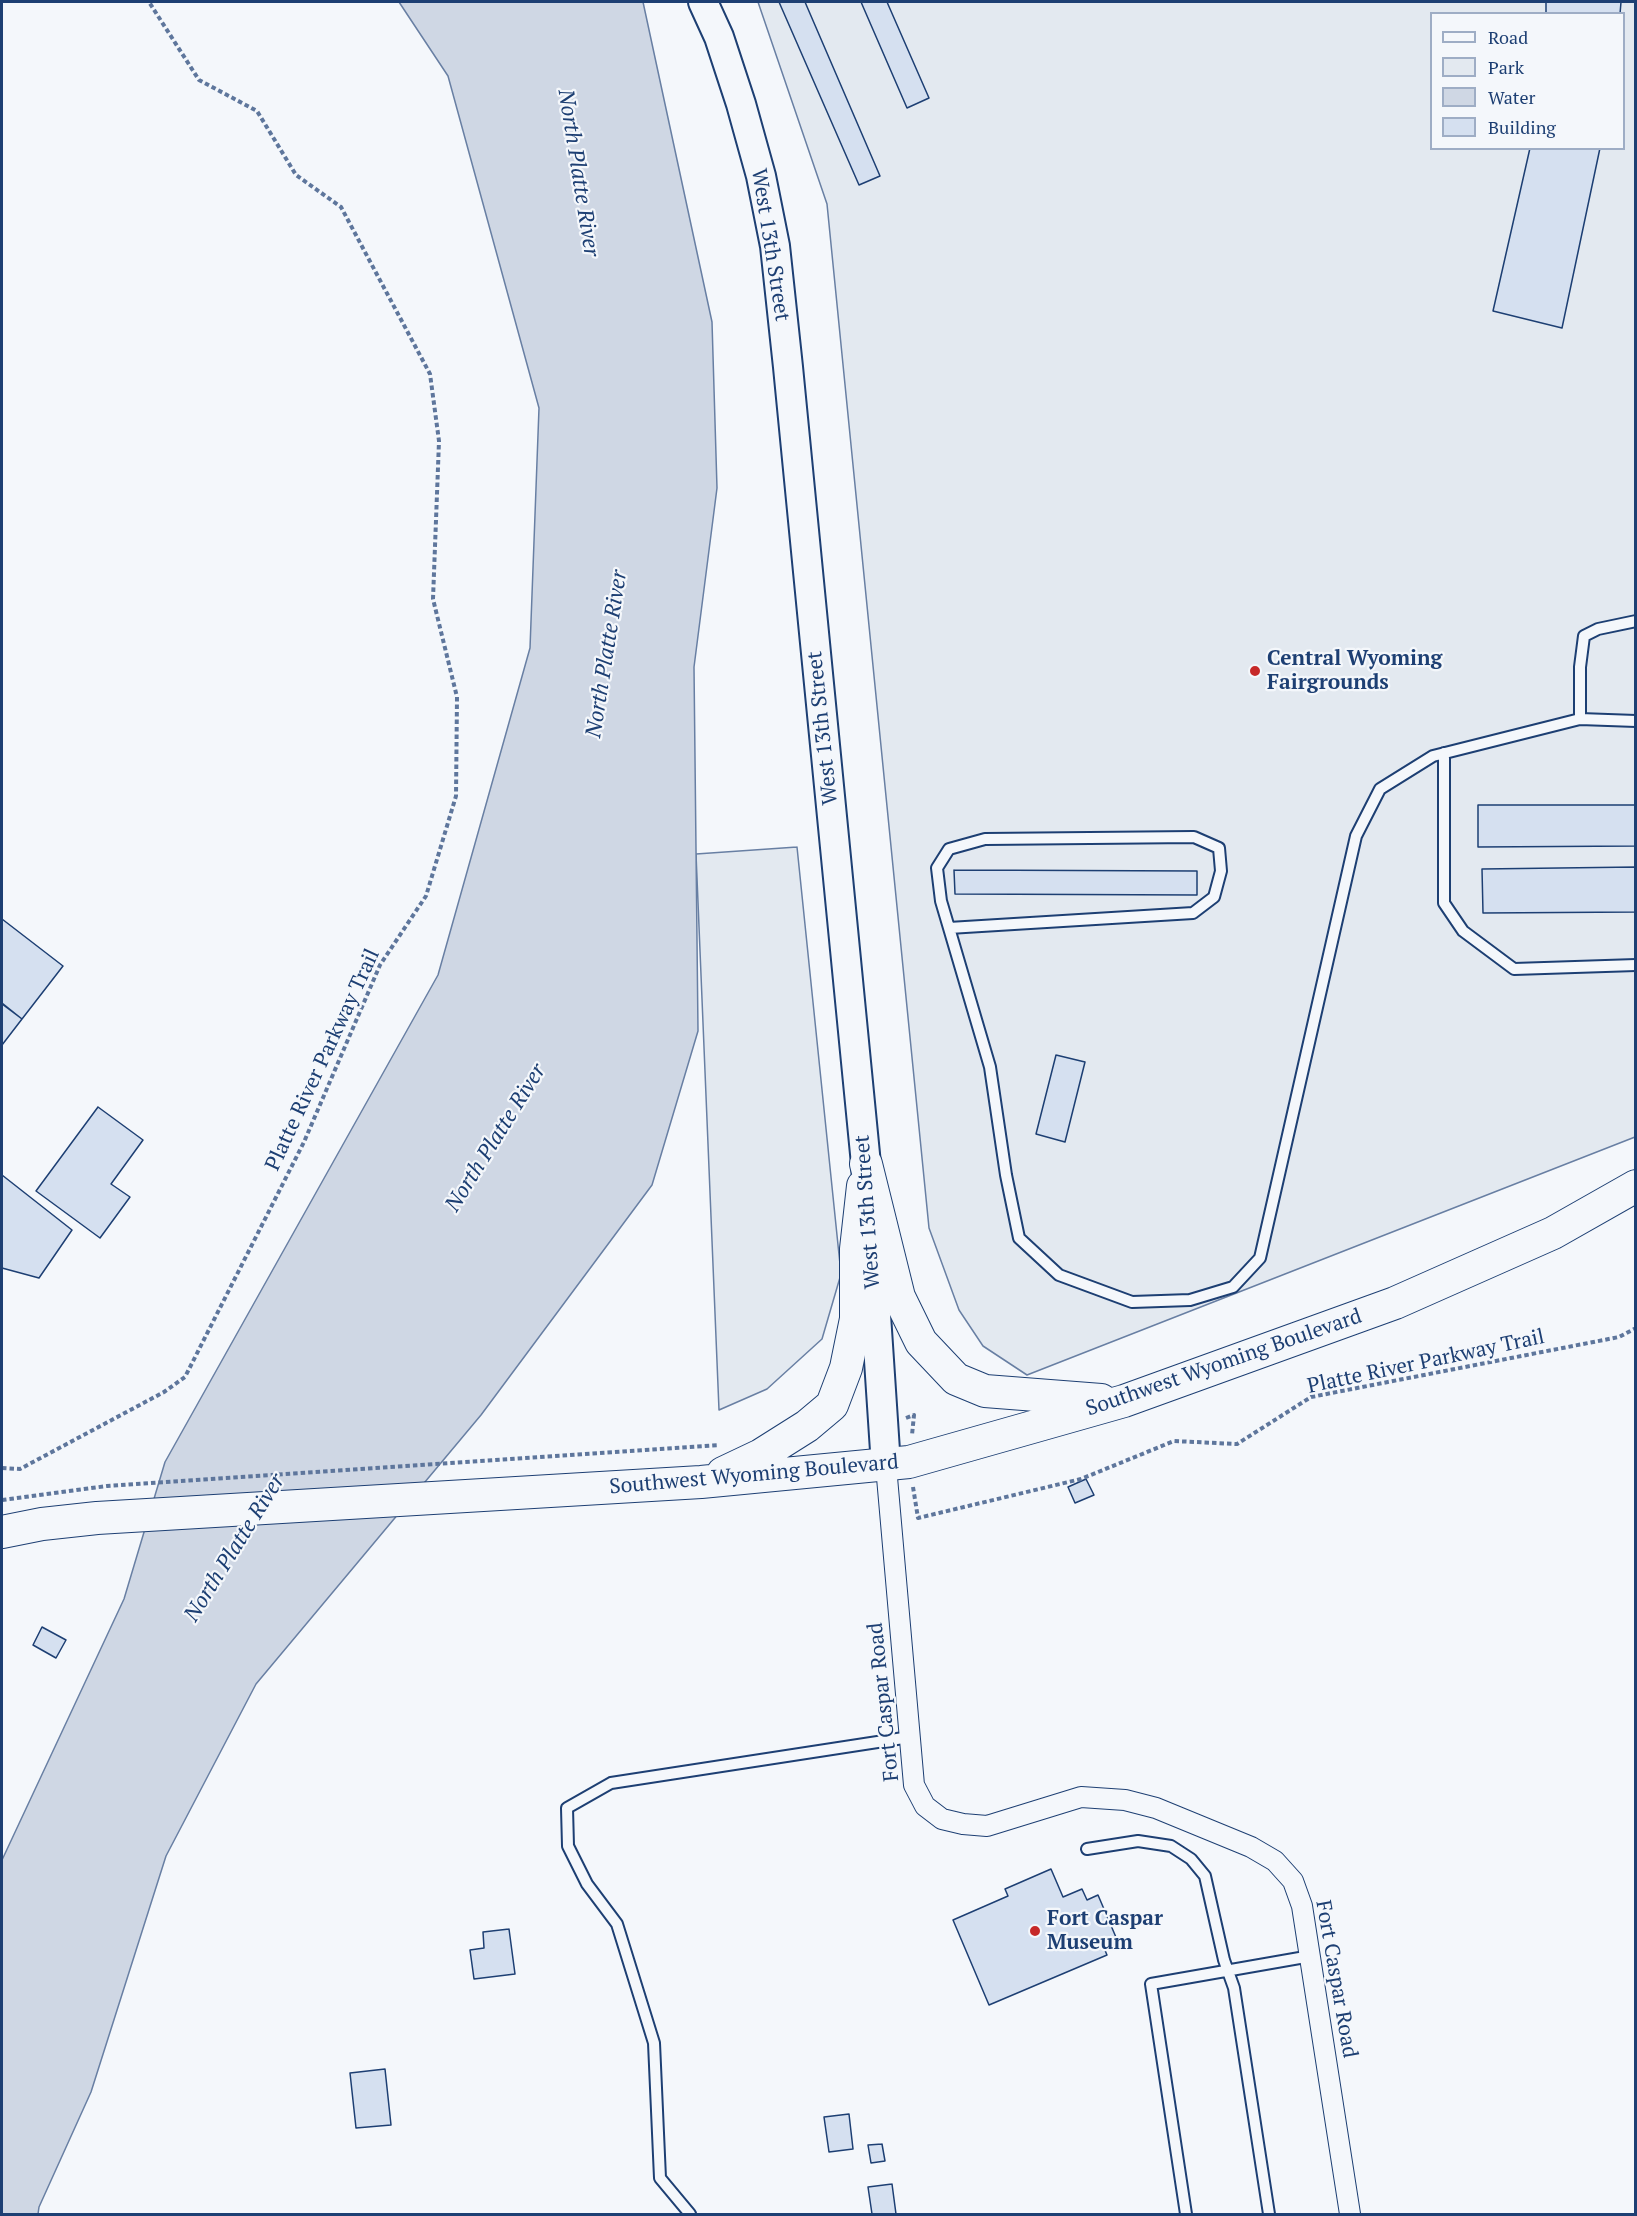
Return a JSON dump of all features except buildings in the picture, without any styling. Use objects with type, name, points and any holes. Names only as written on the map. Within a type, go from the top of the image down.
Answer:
[{"type":"main road","name":"West 13th Street","points":[[703,2],[719,37],[741,104],[761,176],[775,246],[790,379],[866,1164],[886,1466]]},
{"type":"main road","points":[[866,1164],[899,1297],[921,1342],[956,1379],[985,1391],[1124,1401]]},
{"type":"main road","points":[[701,1482],[761,1455],[807,1426],[832,1405],[846,1368],[856,1319],[856,1249],[866,1164]]},
{"type":"main road","name":"Southwest Wyoming Boulevard","points":[[2,1532],[42,1524],[98,1518],[701,1482],[909,1462],[1124,1401],[1395,1303],[1552,1233],[1635,1186]]},
{"type":"street","name":"Fort Caspar Road","points":[[886,1466],[914,1785],[925,1806],[942,1819],[987,1826],[1081,1797],[1125,1800],[1156,1808],[1251,1847],[1275,1861],[1293,1881],[1302,1906],[1350,2214]]},
{"type":"lane","points":[[1580,719],[1580,667],[1584,636],[1598,629],[1635,621]]},
{"type":"lane","points":[[949,928],[1192,913],[1214,897],[1221,871],[1219,848],[1194,837],[985,839],[949,849],[937,868],[941,901],[990,1067],[1006,1175],[1019,1238],[1059,1275],[1132,1302],[1190,1300],[1233,1287],[1260,1258],[1356,836],[1380,789],[1433,756],[1444,753],[1580,719],[1635,721]]},
{"type":"lane","points":[[1444,753],[1444,903],[1463,931],[1514,969],[1635,965]]},
{"type":"lane","points":[[690,2214],[660,2178],[654,2043],[617,1924],[587,1884],[568,1846],[567,1808],[611,1783],[910,1737]]},
{"type":"lane","points":[[1087,1849],[1138,1841],[1171,1846],[1191,1859],[1205,1876],[1224,1960],[1234,1988],[1269,2214]]},
{"type":"lane","points":[[1186,2214],[1151,1984],[1311,1956]]},
{"type":"path","name":"Platte River Parkway Trail","points":[[2,1468],[20,1468],[164,1392],[185,1377],[304,1142],[380,965],[426,896],[456,796],[457,697],[433,598],[440,441],[430,374],[341,207],[296,176],[257,111],[199,80],[149,2]]},
{"type":"path","name":"Platte River Parkway Trail","points":[[918,1518],[1081,1479],[1174,1441],[1237,1444],[1311,1397],[1619,1337],[1635,1328]]},
{"type":"path","points":[[2,1500],[107,1486],[525,1458]]},
{"type":"green space","name":"Central Wyoming Fairgrounds","points":[[758,2],[1635,2],[1635,1137],[1027,1375],[983,1346],[959,1310],[929,1228],[827,204]]},
{"type":"green space","points":[[797,847],[841,1274],[822,1339],[767,1389],[719,1410],[696,854]]},
{"type":"water","name":"North Platte River","points":[[399,2],[643,2],[712,322],[717,488],[694,667],[698,1031],[652,1185],[481,1415],[256,1684],[166,1856],[91,2092],[39,2207],[38,2214],[2,2214],[2,1860],[124,1599],[165,1462],[438,975],[530,648],[539,408],[448,76]]},
{"type":"place","name":"Central Wyoming Fairgrounds","points":[[1255,671]]},
{"type":"place","name":"Fort Caspar Museum","points":[[1035,1931]]}]
